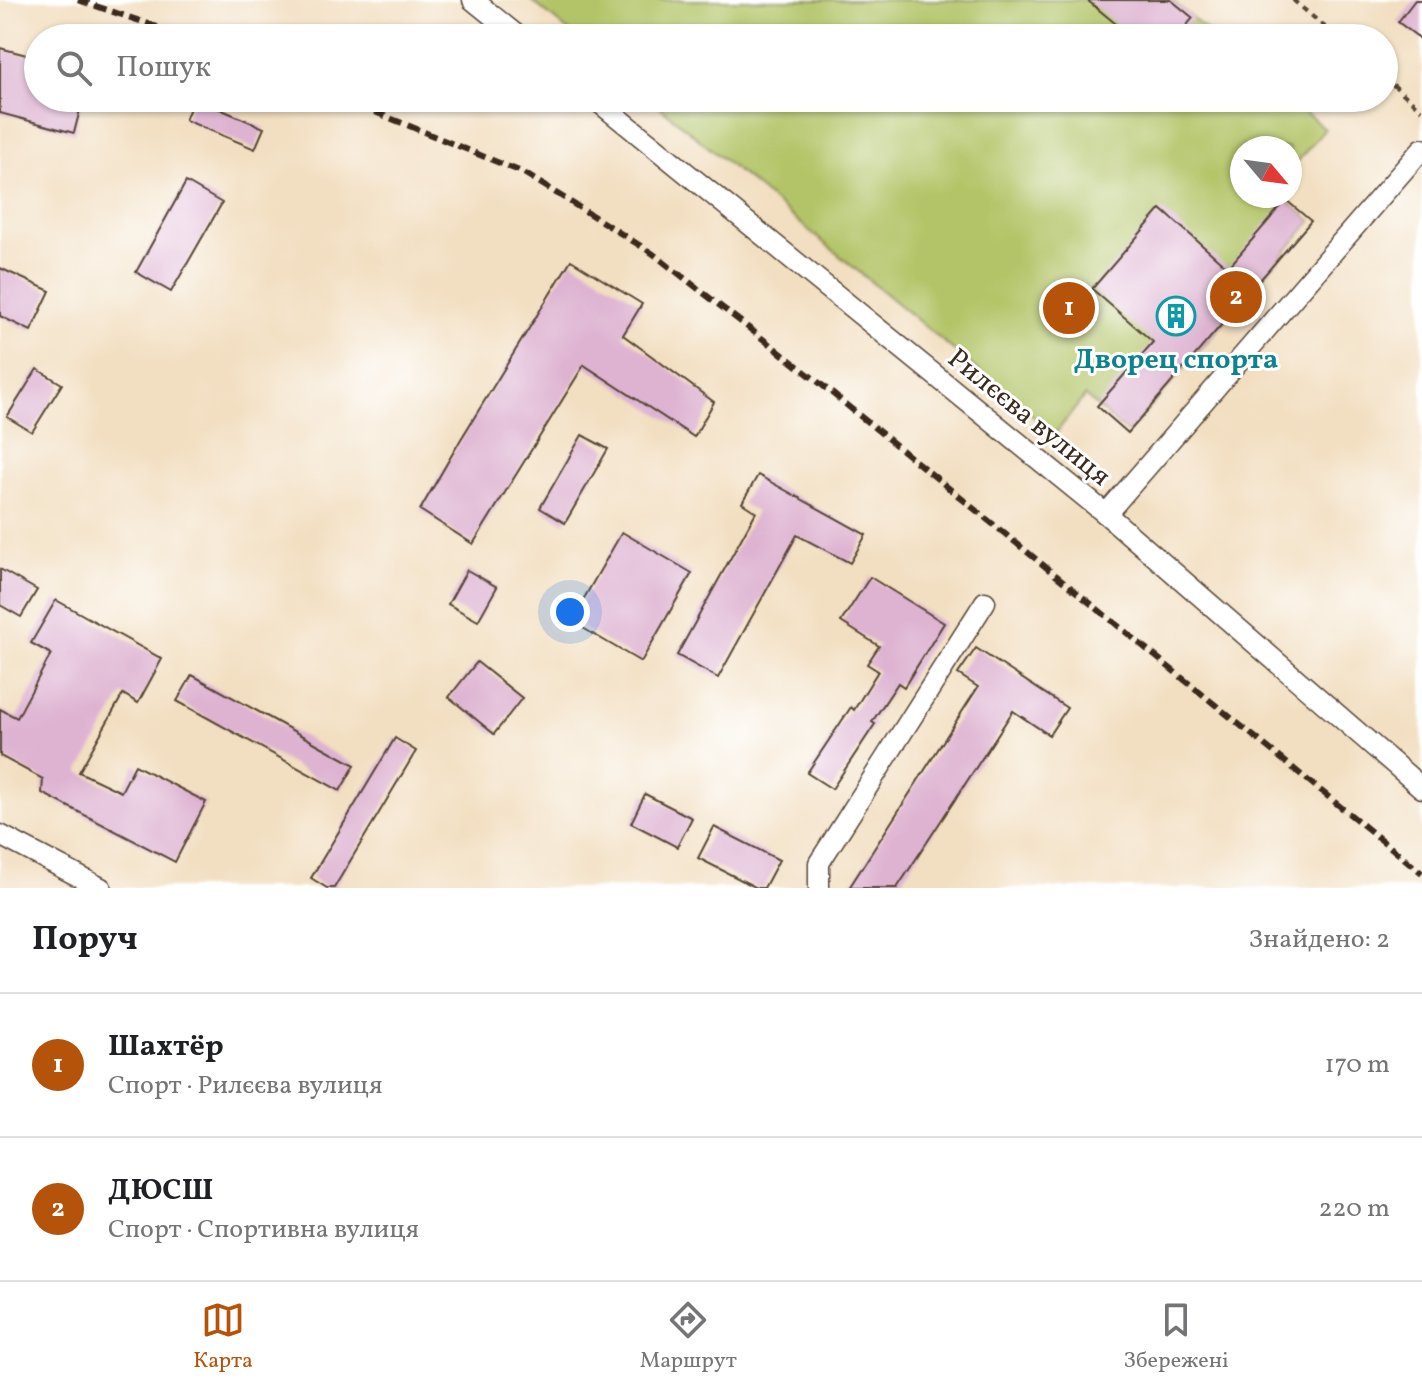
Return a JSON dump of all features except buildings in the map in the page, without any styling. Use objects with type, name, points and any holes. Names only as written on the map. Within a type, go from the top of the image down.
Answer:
[{"type":"street","points":[[473,0],[503,24]]},
{"type":"street","name":"Рилєєва вулиця","points":[[611,112],[1106,514],[1422,788]]},
{"type":"street","points":[[1106,514],[1422,149]]},
{"type":"street","points":[[819,888],[819,863],[985,602]]},
{"type":"street","points":[[0,835],[101,888]]},
{"type":"path","points":[[1293,0],[1321,24]]},
{"type":"path","points":[[1398,89],[1422,110]]},
{"type":"green space","points":[[531,0],[1171,0],[1199,24],[560,24]]},
{"type":"green space","points":[[666,112],[1305,112],[1325,129],[1302,156],[1302,136],[1230,136],[1230,208],[1295,208],[1311,221],[1128,433],[1085,396],[1055,434]]},
{"type":"railway","points":[[78,0],[149,24]]},
{"type":"railway","points":[[375,112],[524,173],[652,253],[817,381],[1422,873]]},
{"type":"place","name":"ДЮСШ","points":[[1236,297]]},
{"type":"place","name":"Шахтёр","points":[[1069,308]]},
{"type":"place","name":"Дворец спорта","points":[[1176,316]]}]
